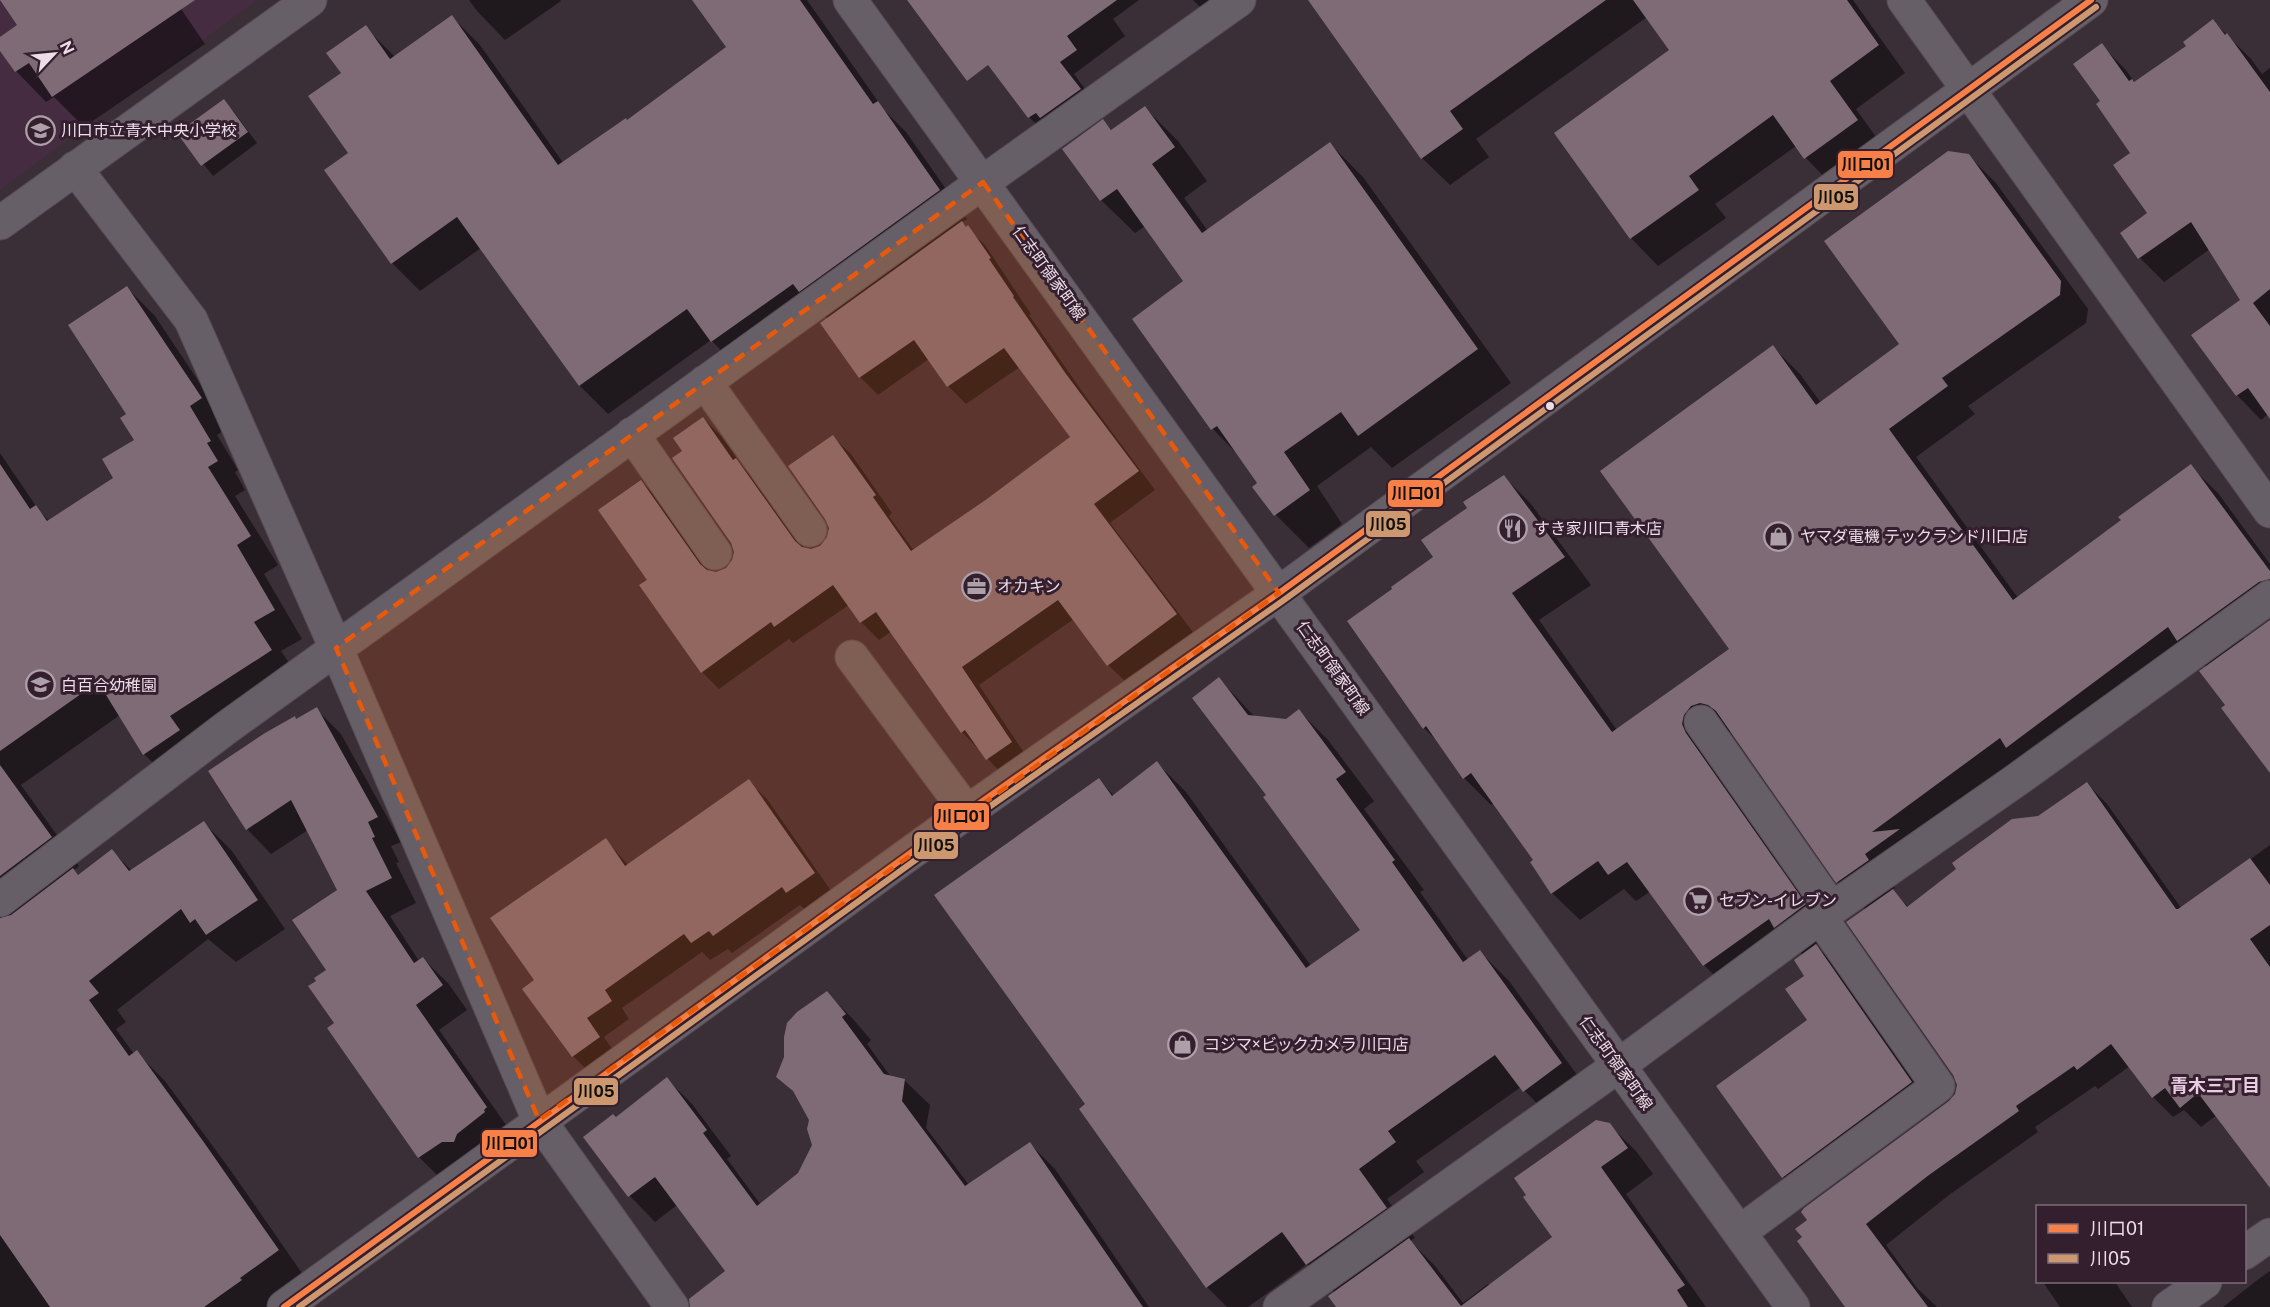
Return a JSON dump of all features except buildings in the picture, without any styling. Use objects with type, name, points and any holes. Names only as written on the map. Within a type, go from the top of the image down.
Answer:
[{"type":"street","points":[[0,223],[310,0]]},
{"type":"street","name":"仁志町領家町線","points":[[850,0],[1793,1307]]},
{"type":"street","points":[[0,900],[226,728],[336,648],[1239,0]]},
{"type":"street","points":[[1904,0],[2270,511]]},
{"type":"street","points":[[284,1307],[967,812],[1279,593],[2091,0]]},
{"type":"street","points":[[75,168],[191,320],[336,648],[539,1120],[672,1307]]},
{"type":"street","points":[[705,382],[810,530]]},
{"type":"street","points":[[632,434],[715,553]]},
{"type":"street","points":[[1280,1307],[1618,1066],[1826,913],[2018,779],[2270,597]]},
{"type":"street","points":[[852,657],[967,812]]},
{"type":"street","points":[[1701,722],[1938,1086],[1740,1232]]},
{"type":"street","points":[[2246,1252],[2270,1234]]},
{"type":"street","points":[[2169,1307],[2202,1283]]},
{"type":"highlighted area","points":[[983,182],[1279,593],[539,1120],[336,648]]},
{"type":"shaded area","name":"川口市立青木中央小学校","points":[[0,0],[257,0],[0,190]]},
{"type":"transit line","name":"川口01","points":[[284,1307],[967,812],[1279,593],[2091,0]]},
{"type":"transit line","name":"川05","points":[[299,1307],[972,819],[1284,600],[2096,7]]},
{"type":"place","name":"川口市立青木中央小学校","points":[[40,130]]},
{"type":"place","name":"すき家川口青木店","points":[[1513,528]]},
{"type":"place","name":"ヤマダ電機 テックランド川口店","points":[[1779,536]]},
{"type":"place","name":"オカキン","points":[[976,586]]},
{"type":"place","name":"白百合幼稚園","points":[[40,685]]},
{"type":"place","name":"セブン-イレブン","points":[[1698,900]]},
{"type":"place","name":"コジマ×ビックカメラ 川口店","points":[[1183,1044]]},
{"type":"district","name":"青木三丁目","points":[[2215,1085]]}]
